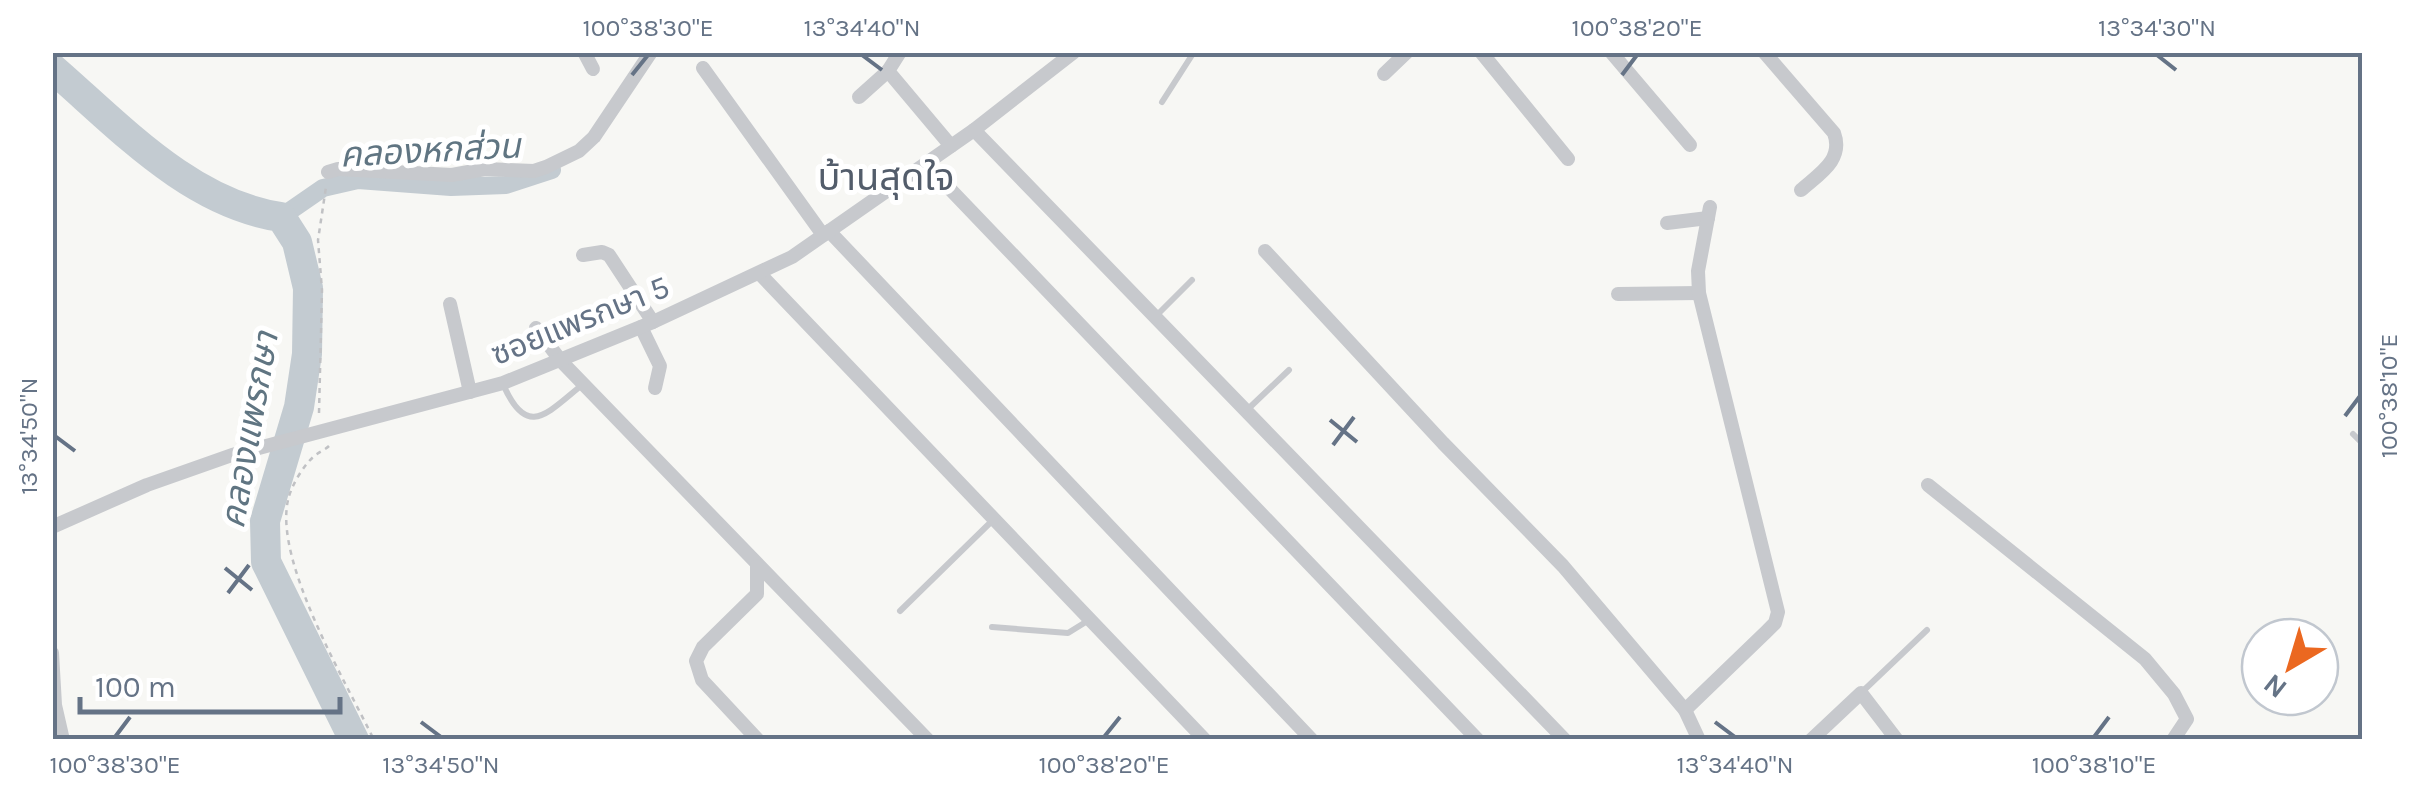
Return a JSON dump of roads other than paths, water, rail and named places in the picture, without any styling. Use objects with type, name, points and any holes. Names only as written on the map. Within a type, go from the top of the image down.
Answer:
[{"type":"street","points":[[584,52],[592,70]]},
{"type":"street","points":[[328,172],[338,168],[452,175],[485,169],[534,171],[579,151],[594,137],[650,52]]},
{"type":"street","points":[[859,97],[888,71],[900,52]]},
{"type":"street","name":"ซอยแพรกษา 5","points":[[52,527],[147,485],[232,456],[503,383],[561,362],[760,274],[926,164],[1074,52]]},
{"type":"street","points":[[1384,74],[1407,52]]},
{"type":"street","points":[[1481,52],[1568,159]]},
{"type":"street","points":[[1611,52],[1690,145]]},
{"type":"street","points":[[1764,52],[1838,141],[1830,164],[1801,190]]},
{"type":"street","points":[[703,68],[826,233],[1312,740]]},
{"type":"street","points":[[888,71],[951,146]]},
{"type":"street","points":[[974,130],[1564,740]]},
{"type":"street","points":[[926,164],[1478,740]]},
{"type":"street","points":[[1668,223],[1709,213],[1692,294],[1778,612],[1775,623],[1686,710]]},
{"type":"street","points":[[1265,251],[1562,566],[1686,710],[1699,740]]},
{"type":"street","points":[[582,254],[610,255],[647,325],[660,366],[655,388]]},
{"type":"street","points":[[760,274],[1205,740]]},
{"type":"street","points":[[1618,294],[1692,294]]},
{"type":"street","points":[[450,304],[470,392]]},
{"type":"street","points":[[536,328],[561,362],[928,740]]},
{"type":"street","points":[[1928,485],[2145,659],[2174,694],[2186,719],[2173,740]]},
{"type":"street","points":[[756,566],[760,588],[757,594],[703,647],[696,661],[702,680],[758,740]]},
{"type":"street","points":[[52,653],[63,740]]},
{"type":"street","points":[[1810,740],[1861,693],[1897,740]]},
{"type":"lane","points":[[1162,102],[1194,52]]},
{"type":"lane","points":[[1155,316],[1192,280]]},
{"type":"lane","points":[[1246,411],[1289,370]]},
{"type":"lane","points":[[503,383],[517,412],[525,417],[554,407],[583,384]]},
{"type":"lane","points":[[2353,434],[2362,443]]},
{"type":"lane","points":[[900,612],[994,520]]},
{"type":"lane","points":[[992,627],[1068,633],[1090,619]]},
{"type":"lane","points":[[1861,693],[1927,630]]},
{"type":"waterway","name":"คลองแพรกษา","points":[[52,68],[130,137],[186,179],[248,209],[281,217],[297,242],[308,288],[307,354],[299,407],[265,521],[266,562],[354,740]]},
{"type":"waterway","name":"คลองหกส่วน","points":[[281,217],[323,188],[358,180],[451,187],[506,185],[552,170]]},
{"type":"district","name":"บ้านสุดใจ","points":[[886,177]]}]
